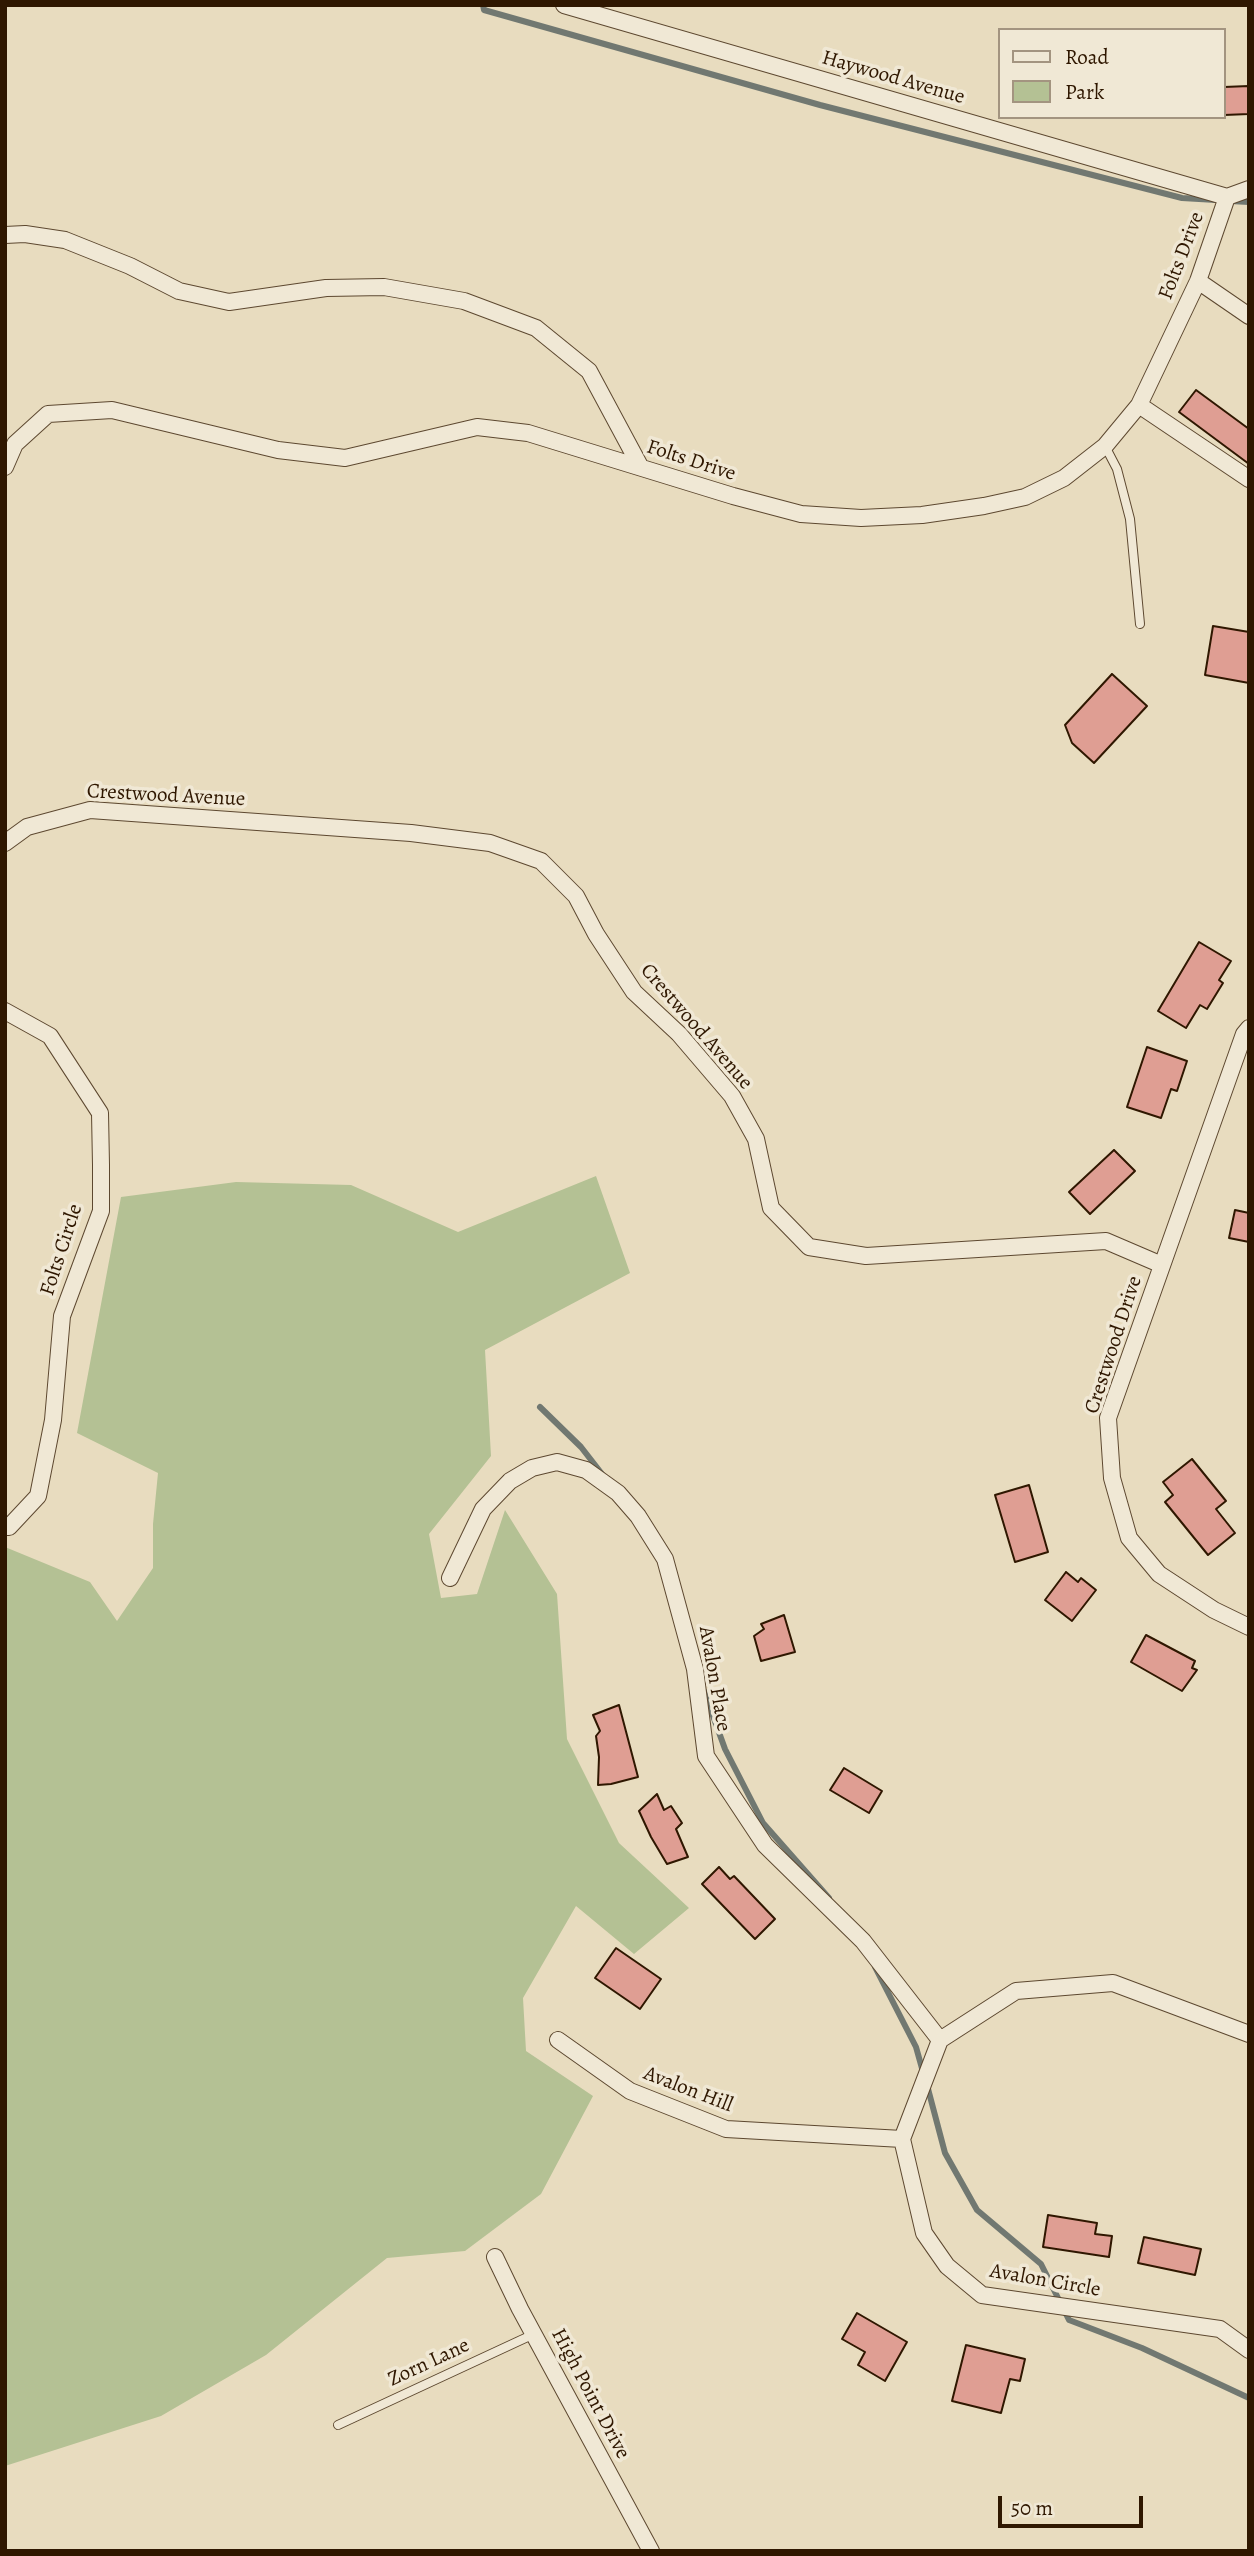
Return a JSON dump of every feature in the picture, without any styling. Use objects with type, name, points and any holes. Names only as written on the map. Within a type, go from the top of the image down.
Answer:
[{"type":"street","name":"Haywood Avenue","points":[[565,5],[1227,197]]},
{"type":"street","points":[[1227,197],[1249,189]]},
{"type":"street","name":"Folts Drive","points":[[5,467],[15,444],[48,414],[112,410],[278,450],[345,458],[477,427],[528,433],[733,496],[801,513],[861,518],[922,515],[984,506],[1024,497],[1064,478],[1105,446],[1139,405],[1198,281],[1227,197]]},
{"type":"street","points":[[5,235],[25,234],[65,240],[130,266],[179,290],[229,302],[326,288],[384,286],[464,301],[536,328],[589,371],[640,466]]},
{"type":"street","points":[[1198,281],[1249,316]]},
{"type":"street","points":[[1139,405],[1249,479]]},
{"type":"street","name":"Crestwood Avenue","points":[[5,843],[27,827],[90,810],[411,833],[490,843],[541,861],[576,896],[596,934],[634,992],[679,1034],[732,1096],[757,1139],[771,1208],[809,1247],[866,1256],[1106,1241],[1162,1265]]},
{"type":"street","name":"Folts Circle","points":[[5,1011],[50,1036],[100,1113],[101,1165],[100,1211],[62,1316],[53,1420],[38,1496],[9,1527],[5,1527]]},
{"type":"street","name":"Crestwood Drive","points":[[1249,1028],[1244,1034],[1108,1418],[1112,1478],[1129,1538],[1159,1574],[1214,1610],[1249,1627]]},
{"type":"street","name":"Avalon Place","points":[[450,1578],[483,1509],[510,1481],[532,1468],[557,1462],[586,1470],[618,1493],[638,1516],[665,1559],[695,1668],[706,1756],[765,1844],[863,1941],[940,2040]]},
{"type":"street","points":[[902,2139],[940,2040],[1016,1991],[1113,1983],[1249,2034]]},
{"type":"street","name":"Avalon Hill","points":[[558,2040],[630,2091],[726,2129],[902,2139]]},
{"type":"street","name":"Avalon Circle","points":[[902,2139],[924,2233],[947,2266],[982,2295],[1220,2329],[1249,2350]]},
{"type":"street","name":"High Point Drive","points":[[495,2257],[651,2551]]},
{"type":"lane","points":[[1105,446],[1117,470],[1130,519],[1140,624]]},
{"type":"lane","name":"Zorn Lane","points":[[338,2425],[534,2334]]},
{"type":"green space","points":[[596,1176],[630,1273],[485,1350],[491,1456],[429,1534],[441,1598],[477,1594],[505,1510],[557,1594],[567,1739],[619,1843],[689,1908],[634,1954],[576,1906],[523,1998],[526,2051],[593,2096],[541,2194],[465,2251],[387,2258],[266,2355],[161,2416],[5,2466],[5,1547],[90,1582],[117,1621],[153,1568],[153,1524],[158,1473],[77,1433],[121,1197],[236,1182],[351,1185],[458,1232]]},
{"type":"building","points":[[1249,86],[1249,114],[1226,115],[1226,87]]},
{"type":"building","points":[[1196,390],[1249,429],[1249,464],[1179,412]]},
{"type":"building","points":[[1213,626],[1249,632],[1249,683],[1205,675]]},
{"type":"building","points":[[1112,674],[1147,706],[1094,763],[1072,743],[1065,725]]},
{"type":"building","points":[[1199,942],[1231,961],[1219,980],[1223,983],[1207,1009],[1200,1005],[1186,1028],[1158,1011]]},
{"type":"building","points":[[1147,1047],[1187,1061],[1177,1091],[1171,1089],[1161,1118],[1127,1107]]},
{"type":"building","points":[[1114,1150],[1135,1171],[1090,1214],[1069,1192]]},
{"type":"building","points":[[1235,1210],[1249,1213],[1249,1242],[1229,1238]]},
{"type":"building","points":[[1192,1459],[1226,1501],[1216,1509],[1235,1533],[1208,1555],[1165,1502],[1173,1495],[1163,1482]]},
{"type":"building","points":[[1029,1485],[1048,1552],[1015,1562],[995,1495]]},
{"type":"building","points":[[1066,1572],[1078,1582],[1081,1578],[1096,1590],[1072,1621],[1045,1600]]},
{"type":"building","points":[[784,1615],[795,1652],[761,1661],[754,1636],[764,1629],[761,1624]]},
{"type":"building","points":[[1146,1635],[1195,1661],[1192,1668],[1197,1670],[1182,1691],[1131,1662]]},
{"type":"building","points":[[619,1705],[638,1777],[598,1785],[599,1757],[596,1736],[600,1731],[593,1715]]},
{"type":"building","points":[[844,1768],[882,1791],[869,1813],[830,1790]]},
{"type":"building","points":[[657,1794],[664,1810],[671,1806],[682,1823],[676,1829],[688,1857],[667,1864],[639,1811]]},
{"type":"building","points":[[719,1867],[730,1879],[734,1876],[775,1919],[755,1939],[702,1884]]},
{"type":"building","points":[[616,1948],[661,1979],[640,2009],[595,1978]]},
{"type":"building","points":[[1048,2215],[1097,2223],[1095,2234],[1112,2236],[1109,2257],[1043,2247]]},
{"type":"building","points":[[1144,2237],[1201,2249],[1195,2275],[1138,2263]]},
{"type":"building","points":[[857,2313],[907,2342],[885,2381],[858,2365],[865,2352],[842,2339]]},
{"type":"building","points":[[966,2345],[1025,2359],[1020,2381],[1010,2379],[1001,2413],[952,2401]]},
{"type":"waterway","points":[[483,5],[484,10],[820,105],[1182,198],[1216,200]]},
{"type":"waterway","points":[[1230,201],[1249,202]]},
{"type":"waterway","points":[[540,1407],[581,1447],[602,1474]]},
{"type":"waterway","points":[[704,1691],[725,1749],[763,1823],[829,1898]]},
{"type":"waterway","points":[[875,1967],[916,2047],[923,2072]]},
{"type":"waterway","points":[[927,2085],[945,2153],[977,2210],[1041,2264],[1069,2320],[1142,2348],[1249,2398]]}]
